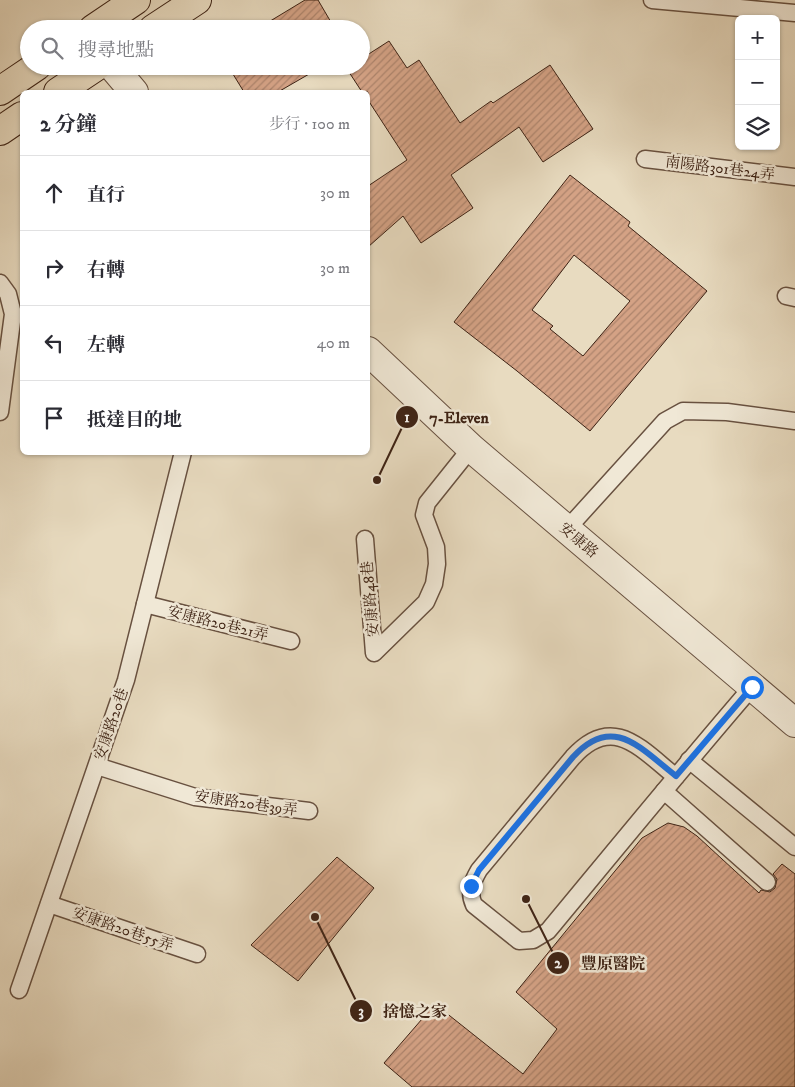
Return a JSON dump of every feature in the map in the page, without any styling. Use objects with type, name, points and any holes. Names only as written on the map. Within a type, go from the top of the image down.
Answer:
[{"type":"main road","points":[[106,20],[136,0]]},
{"type":"main road","points":[[167,20],[197,0]]},
{"type":"main road","points":[[0,91],[24,75]]},
{"type":"main road","points":[[61,90],[84,75]]},
{"type":"main road","points":[[0,131],[20,117]]},
{"type":"street","points":[[120,75],[132,90]]},
{"type":"street","name":"安康路","points":[[370,353],[471,448],[795,723]]},
{"type":"lane","points":[[652,0],[795,13]]},
{"type":"lane","name":"南陽路301巷24弄","points":[[645,158],[795,177]]},
{"type":"lane","points":[[0,284],[8,294],[13,314],[0,412]]},
{"type":"lane","points":[[567,530],[665,420],[683,411],[727,412],[795,421]]},
{"type":"lane","name":"安康路48巷","points":[[365,539],[374,654],[426,602],[434,584],[437,564],[436,547],[424,514],[427,503],[471,448]]},
{"type":"lane","name":"安康路20巷","points":[[19,990],[126,680],[182,455]]},
{"type":"lane","name":"安康路20巷21弄","points":[[146,604],[291,641]]},
{"type":"lane","points":[[676,776],[629,740],[614,736],[596,739],[587,744],[573,757],[479,870],[471,886],[471,899],[474,906],[519,941],[533,940],[548,931],[664,791],[689,760],[752,687]]},
{"type":"lane","points":[[689,760],[795,847]]},
{"type":"lane","name":"安康路20巷39弄","points":[[97,766],[195,797],[309,811]]},
{"type":"lane","points":[[664,791],[768,882]]},
{"type":"lane","name":"安康路20巷55弄","points":[[49,904],[198,954]]},
{"type":"building","points":[[305,0],[318,0],[330,20],[272,20]]},
{"type":"building","points":[[389,41],[407,68],[419,60],[460,123],[491,101],[493,103],[550,65],[593,129],[543,162],[519,127],[451,175],[473,208],[421,243],[403,216],[370,245],[370,185],[407,160],[370,103],[370,90],[361,90],[351,75],[370,75],[370,53]]},
{"type":"building","points":[[234,75],[307,75],[281,90],[243,90]]},
{"type":"building","points":[[570,175],[630,222],[628,226],[707,291],[590,431],[454,322]],"holes":[[[574,255],[630,301],[583,356],[550,329],[553,326],[532,310]]]},
{"type":"building","points":[[668,823],[684,827],[697,836],[759,893],[761,890],[770,892],[775,888],[777,879],[773,874],[782,864],[795,874],[795,1087],[412,1087],[384,1063],[435,1004],[523,1074],[557,1029],[516,992],[642,838]]},
{"type":"building","points":[[337,857],[374,888],[298,981],[251,945]]},
{"type":"place","name":"7-Eleven","points":[[377,480]]},
{"type":"place","name":"豐原醫院","points":[[526,899]]},
{"type":"place","name":"捨憶之家","points":[[315,917]]},
{"type":"route","points":[[471,886],[479,870],[579,750],[587,744],[596,739],[614,736],[629,740],[676,776],[752,687]]}]
